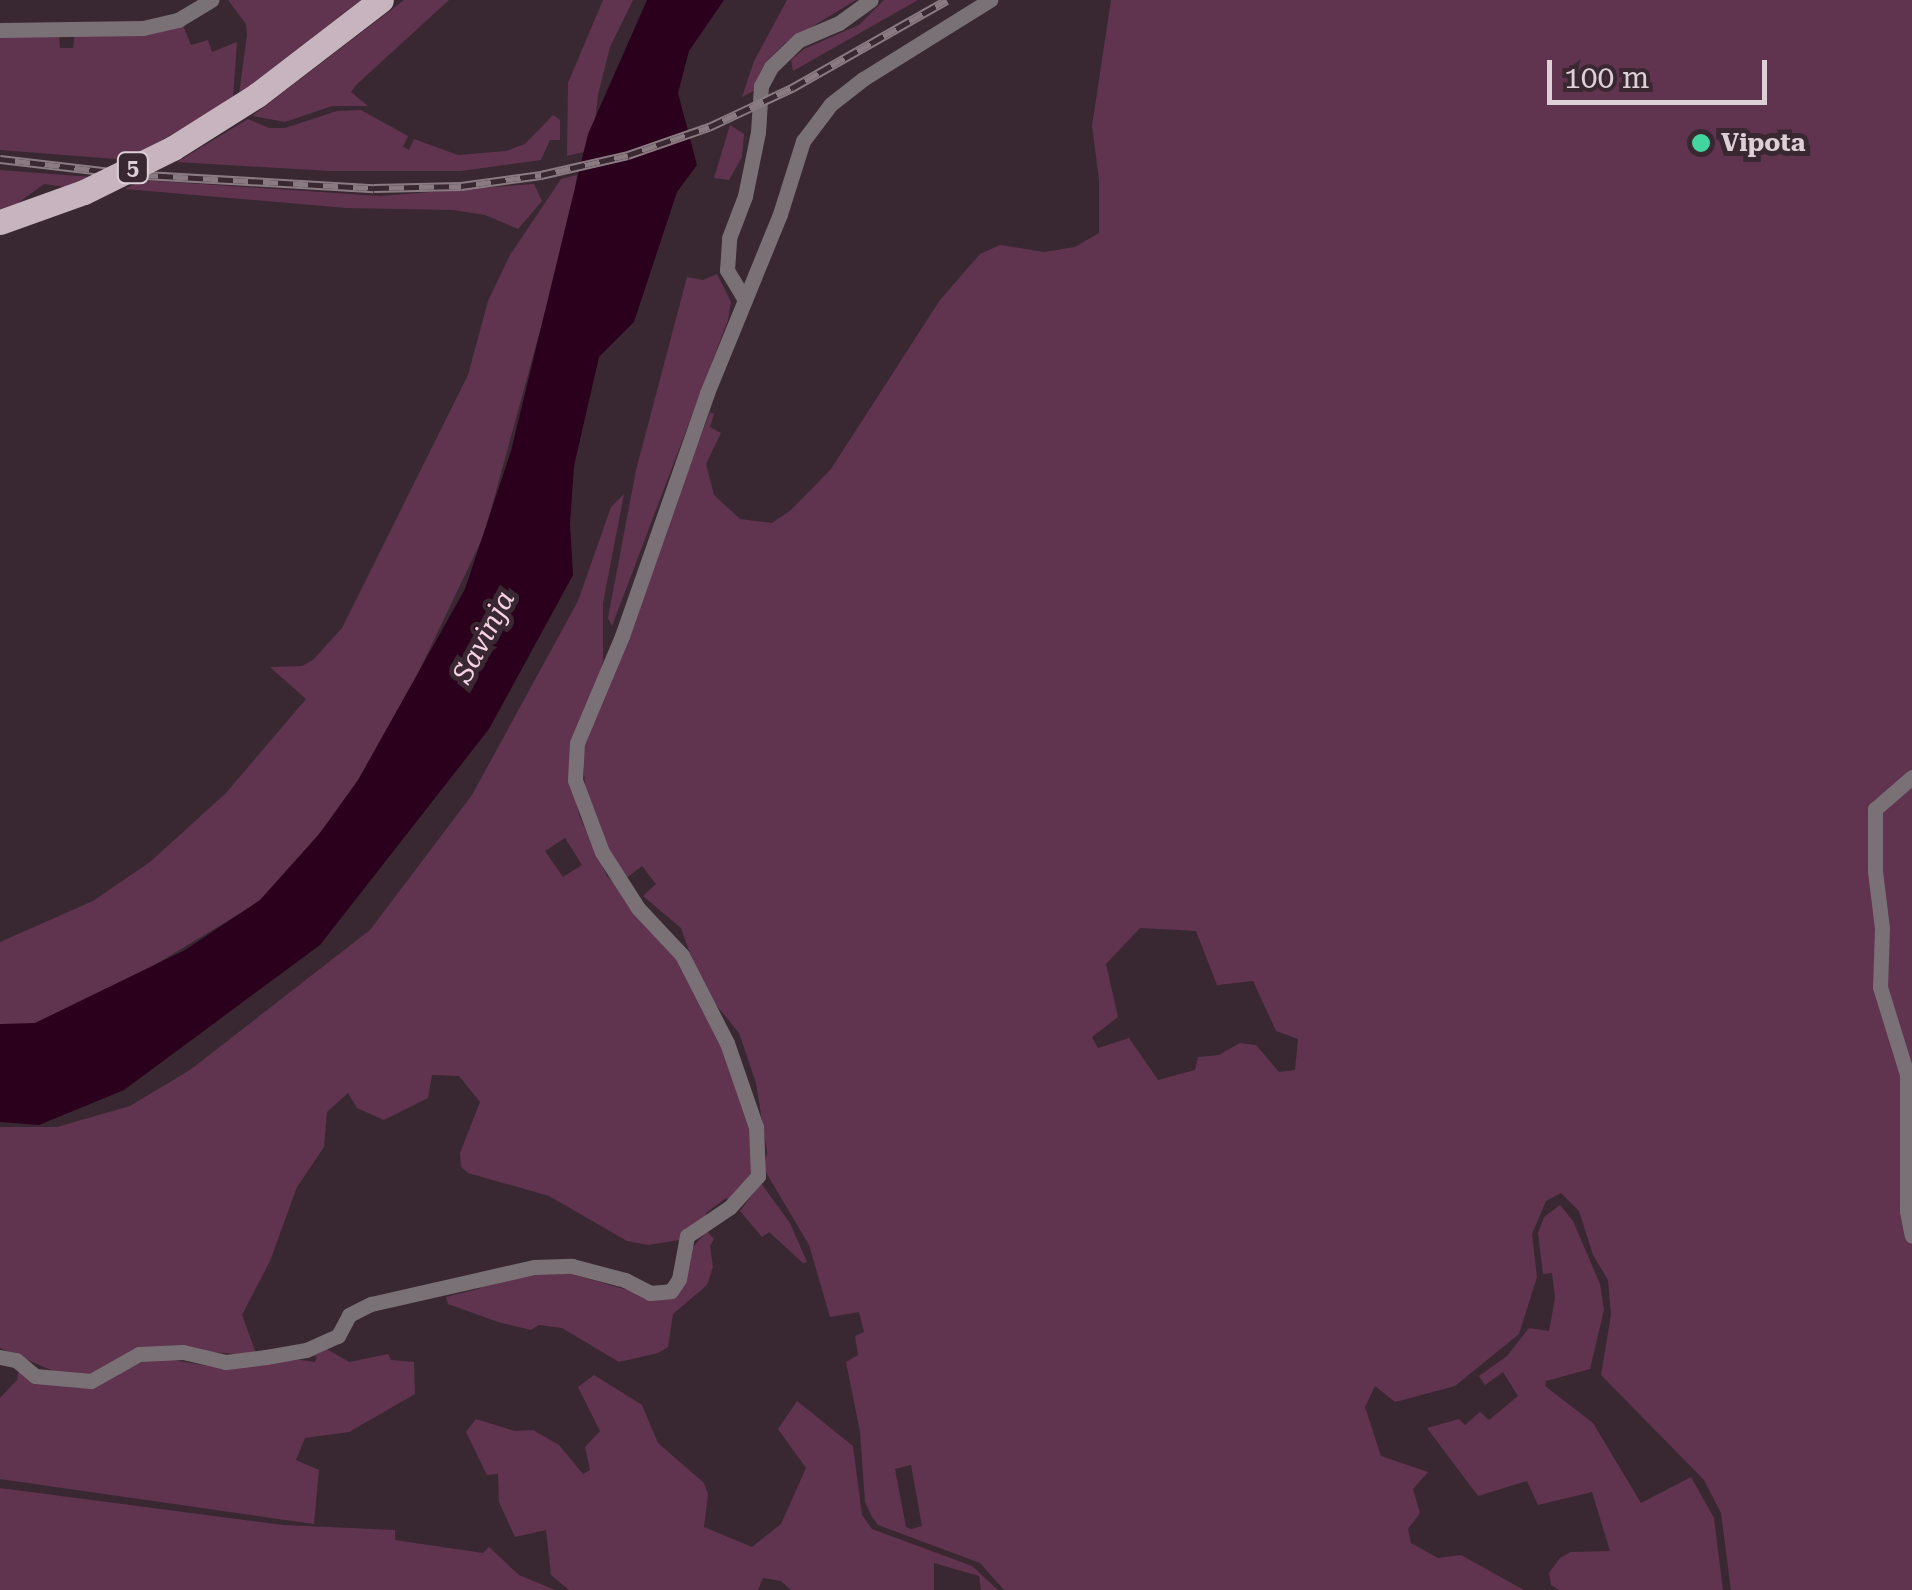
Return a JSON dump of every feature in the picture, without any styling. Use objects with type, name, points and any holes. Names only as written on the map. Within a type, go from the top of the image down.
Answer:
[{"type":"main road","name":"5","points":[[0,222],[84,192],[156,157],[256,95],[381,0]]},
{"type":"street","points":[[0,30],[144,28],[178,20],[211,0]]},
{"type":"street","points":[[745,300],[727,270],[729,238],[746,196],[758,132],[761,86],[771,67],[800,40],[839,23],[871,0]]},
{"type":"street","points":[[0,1357],[16,1360],[35,1376],[91,1381],[140,1354],[183,1352],[226,1362],[279,1354],[338,1336],[349,1315],[371,1304],[534,1267],[572,1266],[624,1280],[650,1294],[670,1290],[679,1279],[688,1236],[730,1207],[758,1176],[756,1126],[727,1043],[682,955],[638,908],[602,852],[575,780],[577,743],[622,636],[707,392],[803,141],[832,104],[862,79],[990,0]]},
{"type":"street","points":[[1912,777],[1876,810],[1875,871],[1882,928],[1880,988],[1906,1074],[1906,1211],[1912,1236]]},
{"type":"shaded area","points":[[228,0],[361,0],[239,94],[246,24]]},
{"type":"shaded area","points":[[404,0],[449,0],[356,85],[351,92],[368,106],[332,106],[285,122],[252,116]]},
{"type":"shaded area","points":[[603,0],[633,0],[610,47],[598,95],[592,150],[567,156],[568,83]]},
{"type":"shaded area","points":[[787,0],[856,0],[785,43],[768,60],[759,88],[742,97],[754,61]]},
{"type":"shaded area","points":[[884,0],[918,0],[793,71],[791,60],[804,49],[859,25]]},
{"type":"shaded area","points":[[1111,0],[1912,0],[1912,1590],[1731,1590],[1721,1513],[1704,1480],[1601,1375],[1611,1315],[1608,1280],[1593,1255],[1579,1211],[1561,1193],[1546,1201],[1532,1234],[1537,1277],[1519,1334],[1455,1386],[1395,1402],[1375,1386],[1365,1407],[1381,1456],[1428,1472],[1413,1489],[1420,1513],[1408,1529],[1411,1543],[1438,1558],[1461,1555],[1524,1590],[1004,1590],[980,1563],[878,1525],[872,1517],[865,1502],[860,1432],[846,1362],[858,1355],[855,1336],[864,1332],[859,1312],[830,1317],[809,1245],[764,1169],[767,1152],[756,1083],[739,1033],[703,989],[681,928],[643,896],[656,884],[642,866],[625,879],[610,858],[586,795],[582,752],[710,412],[714,414],[710,427],[721,433],[706,464],[714,495],[740,519],[772,523],[791,510],[831,469],[940,300],[980,254],[1000,245],[1044,252],[1075,247],[1099,233],[1099,180],[1092,126]],"holes":[[[1140,928],[1196,931],[1217,985],[1253,981],[1276,1031],[1298,1039],[1295,1070],[1279,1072],[1256,1045],[1240,1043],[1219,1055],[1198,1057],[1195,1070],[1158,1080],[1129,1038],[1098,1048],[1092,1037],[1118,1017],[1106,964]],[[911,1465],[922,1526],[911,1529],[906,1527],[895,1469]]]},
{"type":"shaded area","points":[[182,23],[191,45],[208,40],[212,52],[237,42],[233,98],[129,160],[0,150],[0,33],[59,34],[60,48],[73,48],[75,33]]},
{"type":"shaded area","points":[[361,110],[408,136],[403,147],[409,150],[414,139],[458,155],[506,151],[525,144],[553,115],[560,120],[560,140],[550,140],[541,160],[461,171],[330,171],[177,162],[248,119],[269,128],[285,128],[337,111]]},
{"type":"shaded area","points":[[730,125],[744,134],[742,157],[729,180],[714,178]]},
{"type":"shaded area","points":[[0,170],[91,177],[65,187],[44,184],[18,203],[0,209]]},
{"type":"shaded area","points":[[577,175],[571,218],[484,535],[376,761],[282,881],[254,905],[118,987],[28,1026],[0,1027],[0,942],[93,901],[150,862],[226,793],[306,699],[270,667],[302,666],[313,660],[342,628],[468,375],[488,301],[510,255],[561,179]]},
{"type":"shaded area","points":[[142,180],[380,196],[534,184],[542,201],[518,229],[485,215],[453,210],[346,208],[125,189]]},
{"type":"shaded area","points":[[717,274],[731,302],[728,320],[612,626],[608,618],[636,470],[687,277],[703,280]]},
{"type":"shaded area","points":[[624,494],[603,603],[603,661],[572,780],[579,815],[607,876],[636,907],[657,921],[730,1041],[748,1110],[752,1171],[742,1191],[731,1202],[726,1198],[706,1213],[706,1219],[686,1239],[648,1245],[627,1241],[549,1196],[468,1173],[461,1167],[460,1153],[480,1102],[459,1076],[432,1075],[428,1098],[384,1120],[357,1108],[348,1093],[327,1112],[324,1147],[297,1187],[270,1261],[242,1315],[257,1356],[169,1348],[85,1376],[58,1373],[0,1348],[0,1127],[57,1127],[130,1106],[190,1070],[370,930],[472,795],[578,601],[611,507]],"holes":[[[565,838],[582,865],[563,877],[545,851]]]},
{"type":"shaded area","points":[[761,1183],[790,1223],[807,1262],[803,1263],[769,1232],[762,1237],[740,1211]]},
{"type":"shaded area","points":[[1560,1205],[1573,1221],[1600,1284],[1604,1310],[1590,1369],[1546,1381],[1545,1386],[1593,1423],[1641,1503],[1691,1477],[1714,1518],[1723,1590],[1559,1590],[1551,1585],[1549,1573],[1560,1558],[1571,1552],[1610,1551],[1592,1492],[1538,1505],[1527,1481],[1478,1496],[1427,1428],[1459,1419],[1465,1425],[1480,1412],[1489,1420],[1518,1396],[1503,1372],[1485,1385],[1479,1376],[1507,1356],[1529,1328],[1549,1331],[1555,1298],[1552,1273],[1543,1274],[1538,1233],[1544,1217]]},
{"type":"shaded area","points":[[707,1231],[714,1239],[710,1246],[713,1267],[707,1285],[673,1314],[668,1347],[658,1353],[619,1362],[562,1328],[539,1325],[531,1330],[498,1322],[448,1304],[446,1297],[478,1289],[509,1273],[562,1271],[641,1294],[685,1279],[692,1248]]},
{"type":"shaded area","points":[[325,1348],[349,1362],[388,1354],[391,1360],[414,1362],[415,1394],[349,1432],[305,1438],[296,1460],[319,1470],[314,1524],[0,1479],[0,1398],[17,1380],[19,1367],[58,1385],[79,1388],[132,1364],[160,1358],[215,1367],[294,1359],[315,1362],[317,1357],[311,1355]]},
{"type":"shaded area","points":[[594,1375],[642,1405],[658,1443],[704,1483],[708,1494],[704,1527],[752,1547],[781,1524],[806,1468],[778,1429],[797,1401],[853,1446],[862,1515],[872,1529],[972,1566],[998,1590],[981,1590],[979,1576],[934,1563],[934,1590],[791,1590],[781,1581],[763,1578],[758,1590],[569,1590],[551,1575],[546,1530],[515,1537],[499,1502],[498,1474],[487,1475],[466,1432],[476,1419],[515,1431],[533,1430],[559,1445],[583,1474],[590,1470],[585,1447],[600,1431],[578,1387]]},
{"type":"shaded area","points":[[0,1488],[283,1525],[395,1530],[395,1540],[483,1553],[489,1547],[519,1575],[555,1590],[0,1590]]},
{"type":"water","name":"Savinja","points":[[647,0],[724,0],[689,51],[678,93],[697,165],[677,192],[634,322],[599,357],[574,466],[570,524],[573,575],[489,729],[320,945],[124,1090],[39,1125],[0,1122],[0,1024],[35,1023],[185,950],[260,900],[320,833],[358,780],[465,589],[511,451],[588,134]]},
{"type":"railway","points":[[0,159],[128,174],[374,188],[461,186],[541,175],[628,155],[709,127],[792,88],[947,0]]},
{"type":"place","name":"Vipota","points":[[1701,143]]}]
